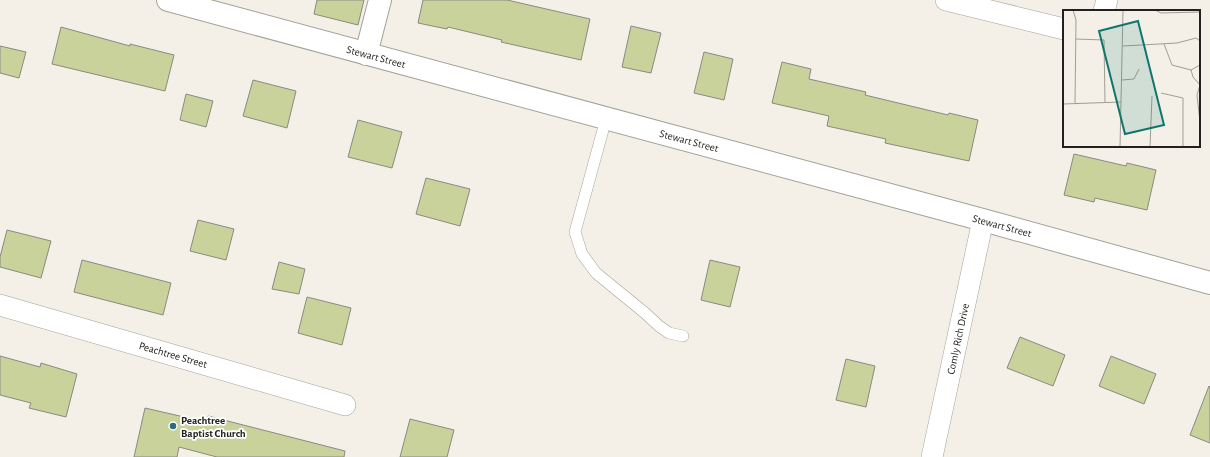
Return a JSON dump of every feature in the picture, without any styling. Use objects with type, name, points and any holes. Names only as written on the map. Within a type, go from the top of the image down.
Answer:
[{"type":"street","name":"Stewart Street","points":[[168,0],[983,220],[1210,283]]},
{"type":"street","points":[[366,54],[380,0]]},
{"type":"street","points":[[946,0],[1063,29]]},
{"type":"street","points":[[1104,10],[1107,0]]},
{"type":"street","name":"Comly Rich Drive","points":[[932,457],[983,220]]},
{"type":"street","name":"Peachtree Street","points":[[0,305],[345,405]]},
{"type":"lane","points":[[606,119],[575,232],[582,254],[596,273],[659,326],[669,333],[683,336]]},
{"type":"building","points":[[317,0],[364,0],[358,25],[314,14]]},
{"type":"building","points":[[423,0],[507,0],[590,19],[581,60],[501,42],[502,40],[448,27],[447,29],[418,23]]},
{"type":"building","points":[[631,26],[661,33],[651,73],[622,67]]},
{"type":"building","points":[[61,27],[130,46],[130,44],[174,55],[165,91],[52,64]]},
{"type":"building","points":[[0,46],[26,52],[19,78],[0,73]]},
{"type":"building","points":[[704,52],[733,59],[724,100],[694,93]]},
{"type":"building","points":[[782,62],[811,69],[809,79],[866,92],[865,95],[948,115],[949,113],[978,120],[969,161],[885,143],[886,139],[827,126],[829,116],[772,103]]},
{"type":"building","points":[[253,80],[296,91],[287,128],[243,116]]},
{"type":"building","points":[[186,94],[213,101],[206,127],[180,120]]},
{"type":"building","points":[[358,120],[402,132],[392,168],[348,157]]},
{"type":"building","points":[[1074,154],[1126,166],[1127,163],[1156,170],[1147,210],[1095,198],[1094,202],[1064,195]]},
{"type":"building","points":[[426,178],[470,189],[460,226],[416,214]]},
{"type":"building","points":[[198,220],[234,229],[226,260],[190,251]]},
{"type":"building","points":[[7,230],[51,241],[41,278],[0,267],[0,257]]},
{"type":"building","points":[[82,260],[171,283],[163,315],[74,292]]},
{"type":"building","points":[[710,260],[740,267],[730,307],[701,300]]},
{"type":"building","points":[[279,262],[305,269],[299,294],[272,289]]},
{"type":"building","points":[[307,297],[351,308],[342,345],[298,333]]},
{"type":"building","points":[[1020,337],[1065,355],[1053,386],[1007,368]]},
{"type":"building","points":[[0,356],[40,367],[41,363],[77,374],[66,417],[29,408],[31,403],[0,395]]},
{"type":"building","points":[[1111,356],[1156,374],[1144,404],[1099,386]]},
{"type":"building","points":[[846,359],[875,366],[866,407],[836,400]]},
{"type":"building","points":[[1209,386],[1210,387],[1210,443],[1190,435]]},
{"type":"building","points":[[145,408],[206,422],[208,416],[345,451],[344,457],[217,457],[179,447],[177,457],[134,457]]},
{"type":"building","points":[[410,419],[454,430],[447,457],[400,457]]},
{"type":"place","name":"Peachtree Baptist Church","points":[[173,426]]}]
